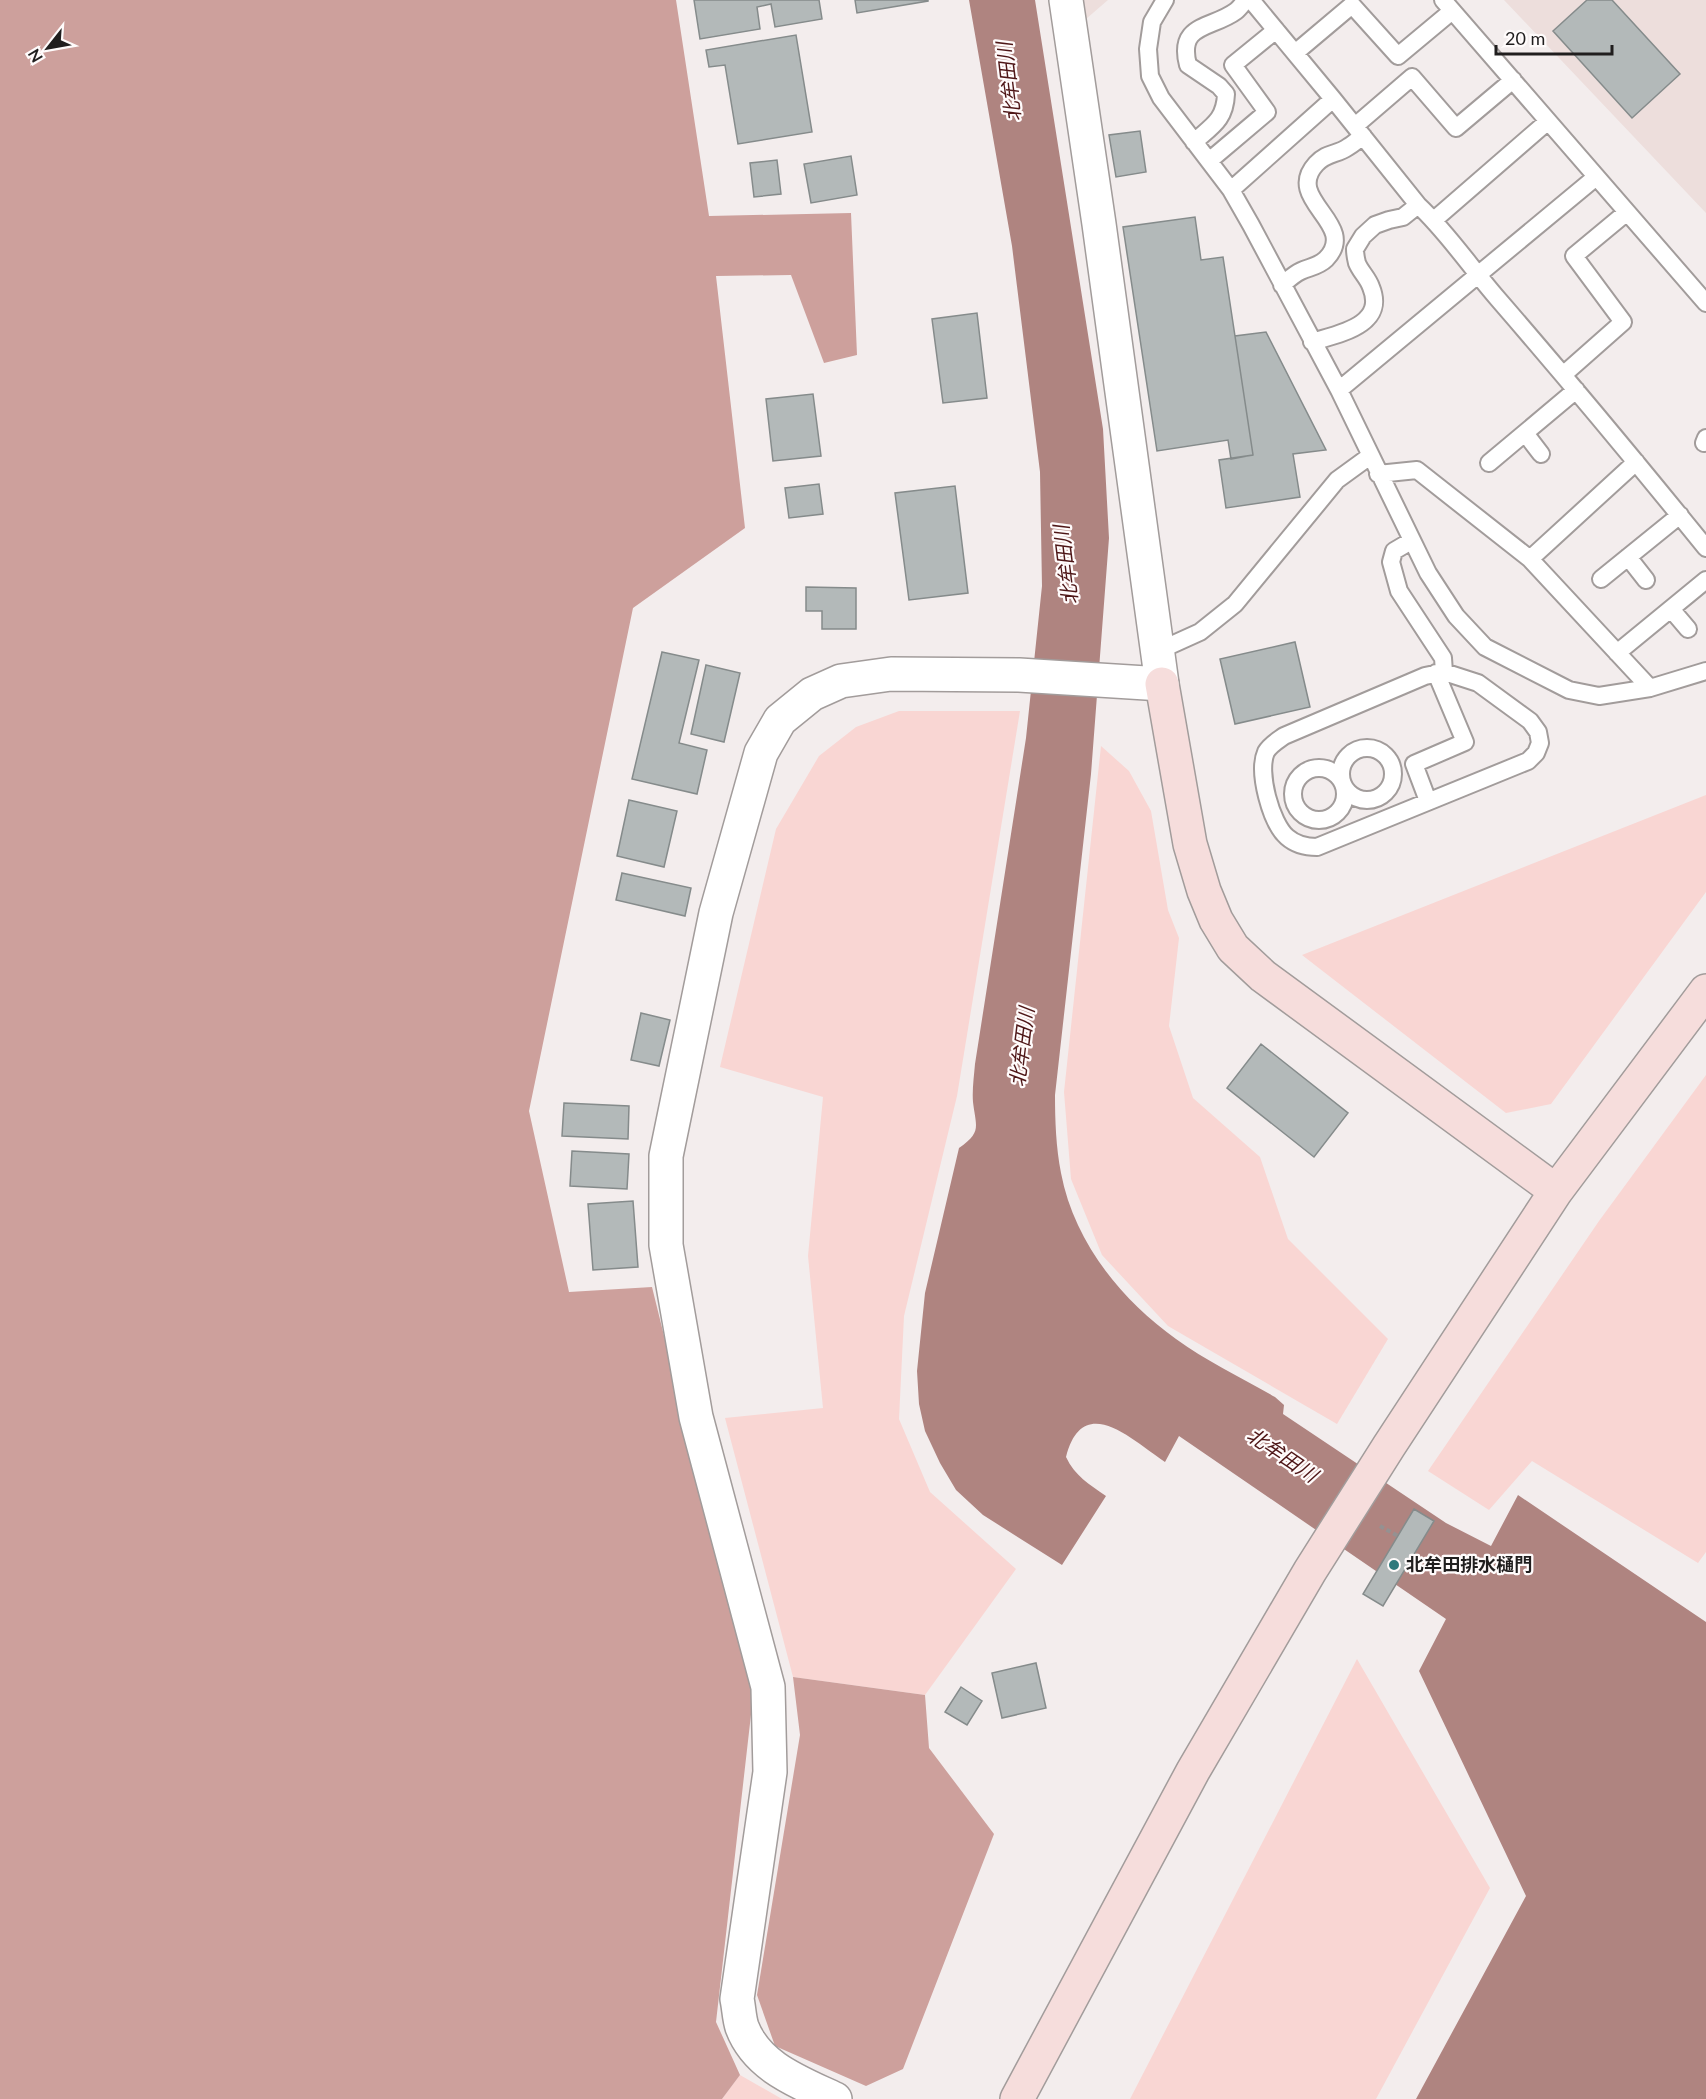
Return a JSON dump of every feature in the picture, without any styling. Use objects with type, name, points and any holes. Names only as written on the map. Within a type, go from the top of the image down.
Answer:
[{"type":"street","points":[[1066,0],[1098,212],[1162,684],[1190,844],[1204,891],[1216,920],[1233,948],[1263,976],[1556,1191]]},
{"type":"street","points":[[835,2099],[782,2074],[757,2053],[742,2027],[737,1999],[770,1772],[768,1687],[696,1417],[666,1245],[666,1156],[716,913],[761,753],[780,720],[812,694],[841,681],[891,674],[1019,675],[1162,684]]},
{"type":"street","points":[[1017,2099],[1193,1771],[1310,1571],[1556,1191],[1706,991]]},
{"type":"lane","points":[[1165,0],[1152,22],[1148,49],[1150,76],[1161,98],[1231,190],[1339,390],[1428,573],[1456,616],[1485,647],[1569,690],[1599,696],[1650,688],[1706,671]]},
{"type":"lane","points":[[1194,142],[1217,122],[1226,108],[1226,94],[1219,86],[1188,65],[1185,52],[1188,39],[1194,31],[1236,11],[1251,0],[1418,205],[1434,220],[1478,277],[1576,390],[1706,548]]},
{"type":"lane","points":[[1295,53],[1352,5],[1398,56],[1448,5],[1706,303]]},
{"type":"lane","points":[[1209,161],[1267,112],[1233,65],[1276,30]]},
{"type":"lane","points":[[1282,285],[1299,272],[1316,266],[1327,258],[1334,246],[1334,234],[1330,222],[1308,192],[1308,177],[1315,165],[1326,155],[1347,148],[1359,131],[1412,77],[1456,128],[1513,80]]},
{"type":"lane","points":[[1231,190],[1333,99]]},
{"type":"lane","points":[[1434,220],[1547,122]]},
{"type":"lane","points":[[1339,390],[1596,177]]},
{"type":"lane","points":[[1312,342],[1357,328],[1368,318],[1374,306],[1373,291],[1357,264],[1355,249],[1363,236],[1375,225],[1403,218],[1418,205]]},
{"type":"lane","points":[[1563,375],[1623,322],[1574,256],[1627,212]]},
{"type":"lane","points":[[1489,463],[1576,390]]},
{"type":"lane","points":[[1524,433],[1541,454]]},
{"type":"lane","points":[[1158,651],[1200,633],[1234,604],[1337,480],[1370,456]]},
{"type":"lane","points":[[1530,559],[1636,462]]},
{"type":"lane","points":[[1378,474],[1417,470],[1530,559],[1650,688]]},
{"type":"lane","points":[[1601,579],[1680,515]]},
{"type":"lane","points":[[1412,541],[1394,551],[1391,562],[1399,591],[1443,658],[1440,673],[1465,741],[1414,764],[1428,801]]},
{"type":"lane","points":[[1628,557],[1646,580]]},
{"type":"lane","points":[[1617,654],[1706,580]]},
{"type":"lane","points":[[1671,609],[1688,630]]},
{"type":"lane","points":[[1440,673],[1478,683],[1530,721],[1538,732],[1540,743],[1536,753],[1528,760],[1317,847],[1306,847],[1285,835],[1273,812],[1264,783],[1263,766],[1266,753],[1272,744],[1284,736],[1349,708],[1425,676],[1440,673]]},
{"type":"lane","points":[[1377,798],[1364,800],[1355,797],[1348,791],[1344,784],[1339,776],[1323,767],[1305,771],[1293,785],[1294,803],[1298,810],[1312,819],[1329,819],[1336,814],[1344,800],[1344,784],[1342,768],[1351,754],[1357,750],[1374,749],[1387,758],[1393,774],[1392,783],[1377,798]]},
{"type":"lane","points":[[1377,798],[1385,819]]},
{"type":"lane","points":[[1273,812],[1294,803]]},
{"type":"path","points":[[1376,1523],[1398,1536]]},
{"type":"shaded area","points":[[0,0],[676,0],[709,216],[851,213],[857,355],[824,363],[791,275],[716,276],[745,528],[633,608],[529,1111],[569,1292],[652,1287],[753,1697],[716,2022],[740,2075],[722,2099],[0,2099]]},
{"type":"shaded area","points":[[1082,0],[1108,0],[1086,19]]},
{"type":"shaded area","points":[[1504,0],[1706,0],[1706,213]]},
{"type":"shaded area","points":[[899,711],[1020,711],[957,1096],[904,1316],[899,1419],[930,1492],[1016,1569],[925,1695],[793,1677],[725,1418],[823,1408],[808,1256],[823,1097],[720,1067],[776,829],[819,756],[856,727]]},
{"type":"shaded area","points":[[1101,746],[1129,771],[1151,811],[1168,910],[1179,938],[1169,1026],[1193,1098],[1260,1157],[1288,1239],[1388,1339],[1337,1424],[1168,1326],[1102,1255],[1071,1179],[1064,1092]]},
{"type":"shaded area","points":[[1706,795],[1706,892],[1551,1104],[1506,1113],[1302,955]]},
{"type":"shaded area","points":[[1706,1075],[1706,1552],[1698,1563],[1532,1461],[1489,1510],[1428,1471],[1599,1221]]},
{"type":"shaded area","points":[[1357,1659],[1490,1888],[1376,2099],[1130,2099]]},
{"type":"shaded area","points":[[793,1677],[925,1695],[929,1748],[994,1834],[903,2069],[866,2086],[775,2046],[757,1995],[800,1735]]},
{"type":"shaded area","points":[[740,2075],[782,2099],[722,2099]]},
{"type":"water","name":"北牟田川","points":[[969,0],[1035,0],[1103,429],[1109,538],[1091,774],[1055,1095],[1058,1154],[1067,1198],[1088,1245],[1118,1287],[1136,1306],[1199,1355],[1275,1397],[1284,1405],[1283,1414],[1446,1523],[1491,1546],[1518,1495],[1706,1622],[1706,2099],[1416,2099],[1526,1896],[1419,1671],[1446,1619],[1179,1436],[1165,1462],[1124,1433],[1110,1426],[1096,1424],[1084,1427],[1074,1437],[1066,1457],[1083,1479],[1106,1496],[1062,1565],[983,1515],[956,1490],[925,1431],[919,1404],[917,1371],[925,1293],[959,1148],[971,1138],[976,1128],[973,1097],[975,1064],[1026,738],[1042,586],[1040,472],[1012,246]]},
{"type":"building","points":[[694,0],[819,0],[822,19],[775,27],[771,4],[757,7],[760,29],[700,39]]},
{"type":"building","points":[[855,0],[928,0],[928,1],[857,13]]},
{"type":"building","points":[[1587,0],[1612,0],[1680,74],[1632,118],[1553,31]]},
{"type":"building","points":[[796,35],[812,132],[738,144],[725,65],[709,67],[706,50]]},
{"type":"building","points":[[1140,131],[1146,172],[1116,177],[1109,135]]},
{"type":"building","points":[[851,156],[857,195],[811,203],[804,164]]},
{"type":"building","points":[[777,160],[781,194],[754,197],[750,163]]},
{"type":"building","points":[[1195,217],[1201,260],[1223,257],[1253,455],[1231,459],[1228,440],[1157,451],[1123,227]]},
{"type":"building","points":[[977,313],[987,398],[943,403],[932,319]]},
{"type":"building","points":[[1266,332],[1326,450],[1293,454],[1300,497],[1226,508],[1219,460],[1253,455],[1235,336]]},
{"type":"building","points":[[813,394],[821,456],[773,461],[766,399]]},
{"type":"building","points":[[819,484],[823,514],[789,518],[785,488]]},
{"type":"building","points":[[955,486],[968,593],[909,600],[895,493]]},
{"type":"building","points":[[806,587],[856,588],[856,629],[822,629],[822,611],[806,611]]},
{"type":"building","points":[[1295,642],[1310,707],[1235,724],[1220,659]]},
{"type":"building","points":[[662,652],[699,660],[679,743],[707,750],[697,794],[632,779]]},
{"type":"building","points":[[706,665],[740,673],[724,742],[691,734]]},
{"type":"building","points":[[629,800],[677,811],[664,867],[617,856]]},
{"type":"building","points":[[622,873],[691,888],[685,916],[616,900]]},
{"type":"building","points":[[641,1013],[670,1020],[659,1066],[631,1060]]},
{"type":"building","points":[[1261,1044],[1348,1113],[1314,1157],[1227,1088]]},
{"type":"building","points":[[564,1103],[629,1106],[628,1139],[562,1136]]},
{"type":"building","points":[[572,1151],[629,1154],[627,1189],[570,1186]]},
{"type":"building","points":[[633,1201],[638,1267],[593,1270],[588,1204]]},
{"type":"building","name":"北牟田排水樋門","points":[[1414,1509],[1434,1521],[1383,1606],[1363,1594]]},
{"type":"building","points":[[1036,1663],[1046,1708],[1002,1718],[992,1673]]},
{"type":"building","points":[[961,1687],[982,1701],[967,1725],[945,1712]]},
{"type":"place","name":"北牟田排水樋門","points":[[1394,1565]]}]
